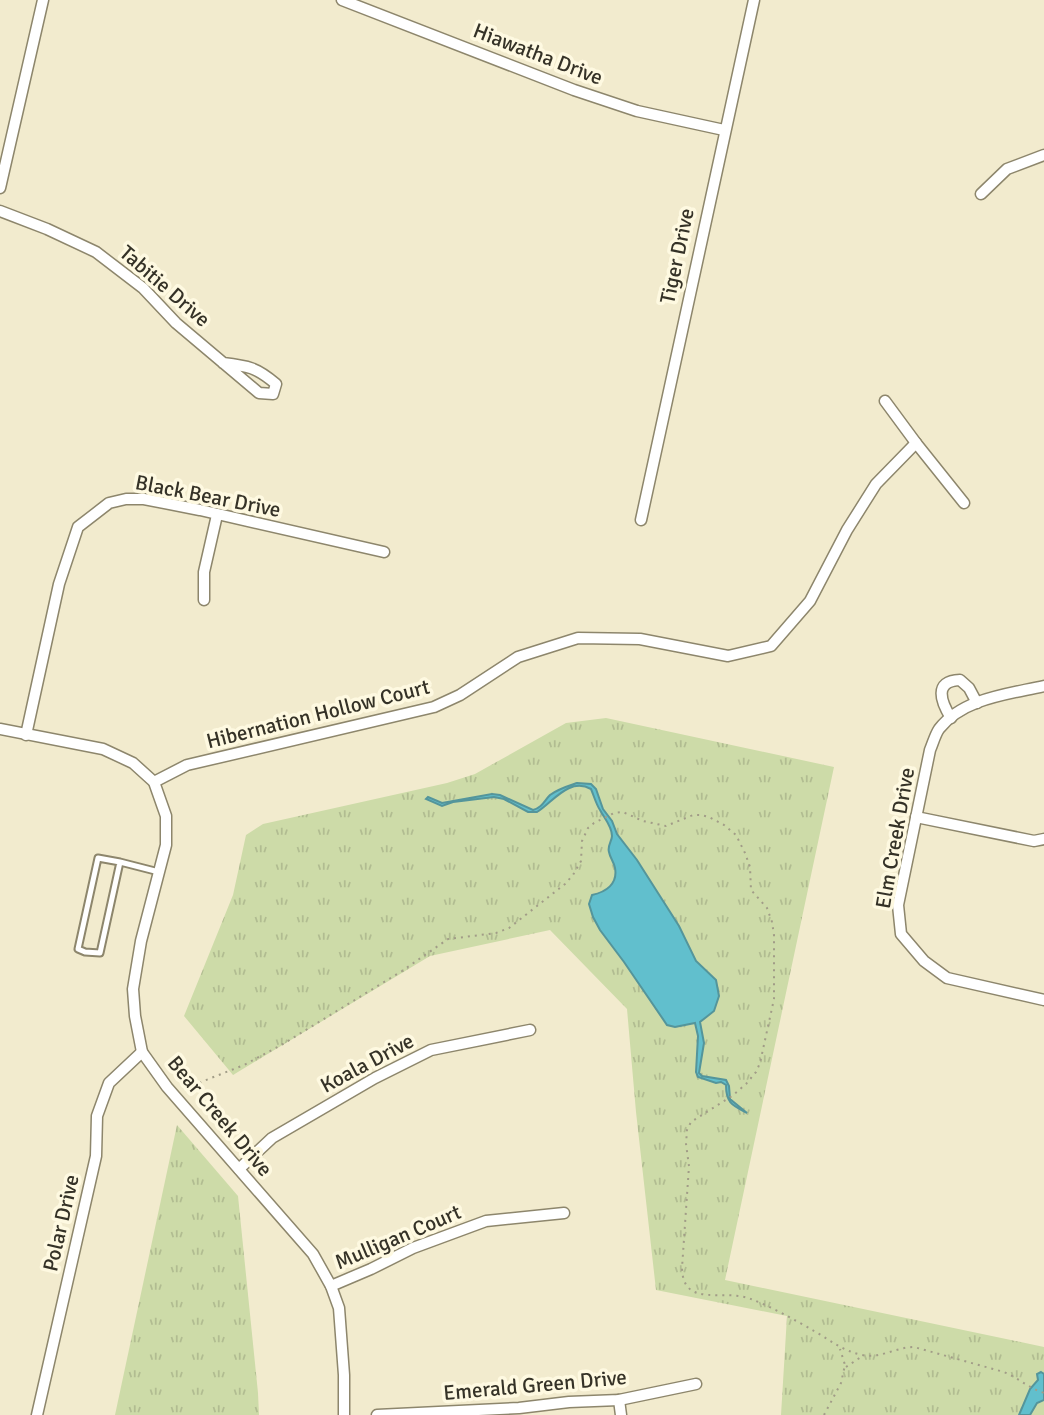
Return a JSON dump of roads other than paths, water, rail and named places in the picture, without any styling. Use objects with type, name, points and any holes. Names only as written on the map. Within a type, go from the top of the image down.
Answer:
[{"type":"street","points":[[0,188],[43,0]]},
{"type":"street","name":"Hiawatha Drive","points":[[342,0],[574,90],[637,111],[724,130]]},
{"type":"street","name":"Tiger Drive","points":[[641,520],[754,0]]},
{"type":"street","points":[[981,194],[1007,169],[1044,155]]},
{"type":"street","name":"Tabitie Drive","points":[[0,211],[96,252],[143,288],[176,323],[223,363],[259,393],[273,394],[276,384],[262,372],[223,363]]},
{"type":"street","points":[[885,401],[964,503]]},
{"type":"street","name":"Hibernation Hollow Court","points":[[154,782],[187,765],[435,707],[460,695],[518,657],[578,638],[640,639],[728,656],[771,646],[810,601],[876,484],[916,443]]},
{"type":"street","name":"Black Bear Drive","points":[[26,735],[59,584],[78,527],[109,503],[144,499],[384,552]]},
{"type":"street","points":[[204,600],[204,572],[217,514]]},
{"type":"street","points":[[951,718],[941,696],[944,685],[951,680],[960,680],[970,688],[977,703]]},
{"type":"street","name":"Elm Creek Drive","points":[[1044,686],[977,703],[957,713],[939,730],[930,750],[898,905],[901,934],[924,961],[947,978],[1044,1000]]},
{"type":"street","points":[[0,729],[103,750],[133,763],[154,782]]},
{"type":"street","name":"Bear Creek Drive","points":[[154,782],[166,816],[166,845],[141,941],[133,989],[142,1052],[167,1087],[313,1254],[331,1286],[339,1308],[344,1415]]},
{"type":"street","points":[[916,817],[1034,841],[1044,839]]},
{"type":"street","name":"Koala Drive","points":[[239,1169],[272,1138],[376,1078],[431,1050],[530,1030]]},
{"type":"street","name":"Polar Drive","points":[[37,1415],[96,1156],[97,1116],[109,1083],[142,1052]]},
{"type":"street","name":"Mulligan Court","points":[[331,1286],[413,1248],[486,1221],[564,1213]]},
{"type":"street","name":"Emerald Green Drive","points":[[377,1415],[619,1400],[696,1384]]},
{"type":"street","points":[[619,1400],[621,1415]]},
{"type":"lane","points":[[120,862],[100,953],[78,949],[98,858],[120,862],[159,872]]},
{"type":"water","points":[[577,783],[591,784],[596,789],[603,809],[617,834],[679,926],[696,961],[716,980],[719,996],[714,1011],[700,1022],[704,1043],[699,1073],[702,1076],[726,1080],[730,1099],[747,1113],[731,1103],[726,1085],[698,1077],[698,1036],[695,1023],[675,1027],[667,1025],[593,917],[589,904],[592,895],[610,886],[615,874],[609,850],[611,829],[591,789],[583,786],[568,788],[537,812],[528,812],[504,799],[494,797],[442,806],[426,799],[428,797],[442,803],[492,794],[533,810],[541,806],[553,793]]},
{"type":"water","points":[[1037,1374],[1044,1374],[1044,1400],[1037,1403],[1030,1415],[1019,1415],[1030,1389],[1038,1380]]}]
